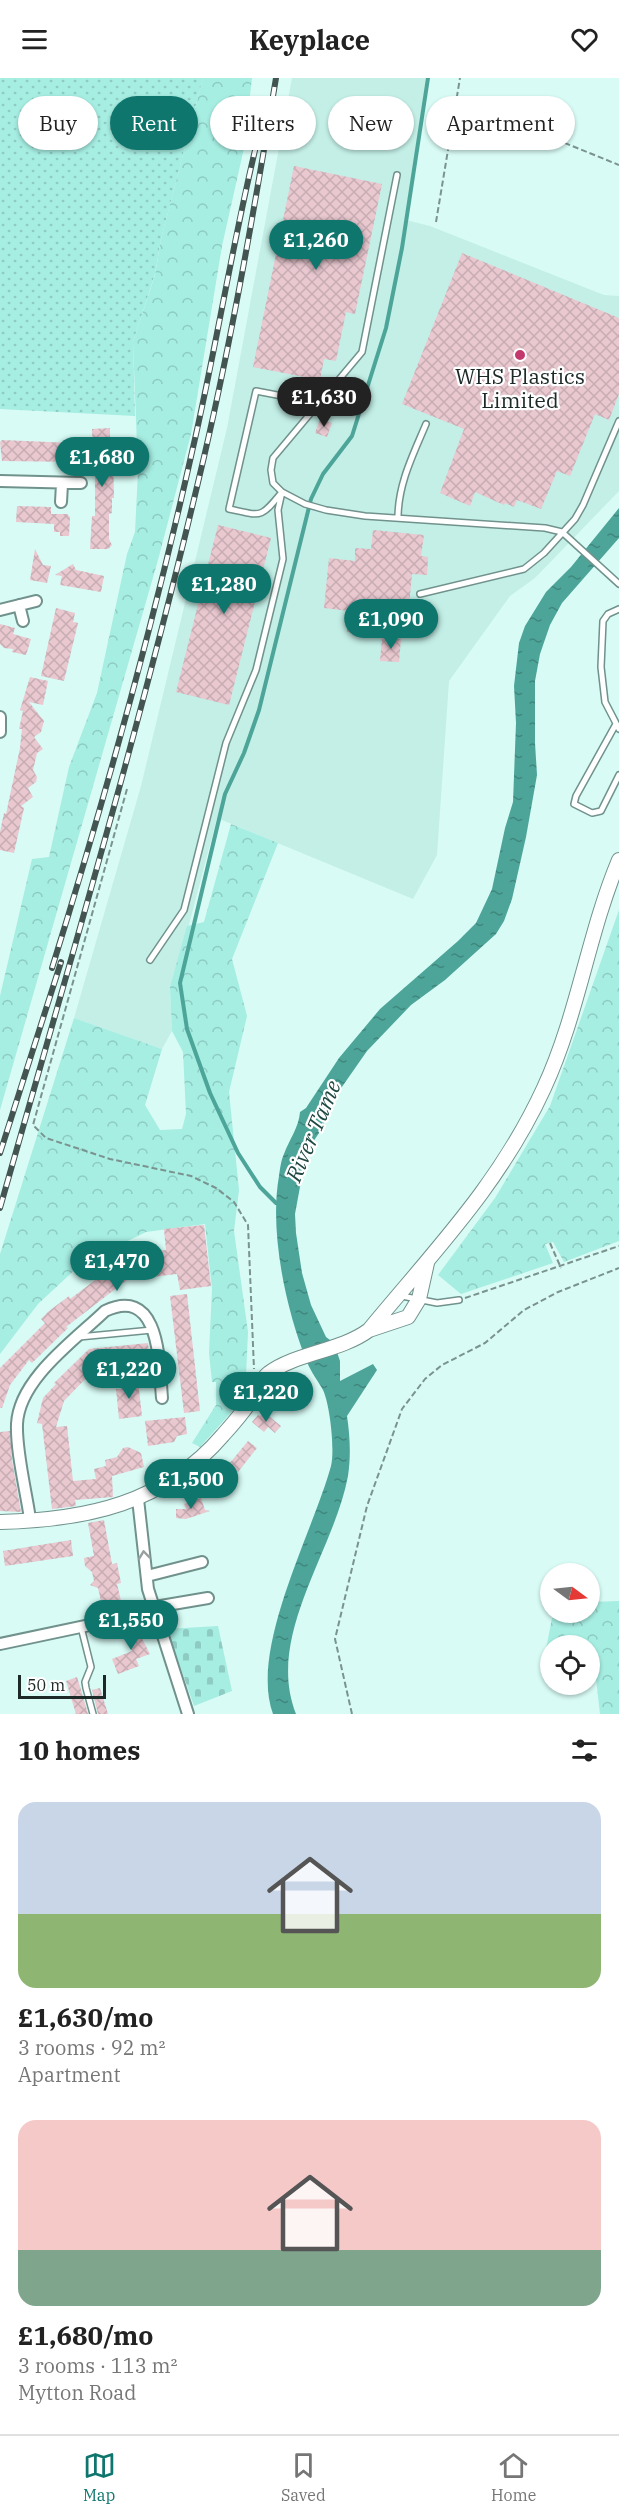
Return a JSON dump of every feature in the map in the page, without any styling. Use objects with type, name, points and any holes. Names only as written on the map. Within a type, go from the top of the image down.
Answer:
[{"type":"street","points":[[0,481],[81,483]]},
{"type":"street","points":[[61,502],[62,484]]},
{"type":"street","points":[[0,610],[36,601]]},
{"type":"street","points":[[19,606],[23,621]]},
{"type":"street","points":[[0,717],[0,732]]},
{"type":"street","points":[[0,1522],[95,1512],[138,1499],[166,1485],[221,1438],[250,1402],[258,1386],[270,1372],[356,1339],[369,1330],[458,1226],[487,1187],[521,1134],[545,1087],[564,1037],[600,909],[619,860]]},
{"type":"street","points":[[369,1330],[408,1317],[419,1299],[427,1261]]},
{"type":"street","points":[[30,1520],[17,1431],[22,1403],[38,1376],[105,1311],[118,1307],[136,1309],[143,1313],[154,1330],[162,1398]]},
{"type":"street","points":[[138,1499],[147,1576],[188,1714]]},
{"type":"street","points":[[147,1576],[202,1562]]},
{"type":"street","points":[[0,1644],[208,1598]]},
{"type":"lane","points":[[398,175],[365,343],[355,363],[273,458],[271,470],[273,483],[282,492],[305,504],[326,510],[398,518],[545,528],[562,532],[619,584]]},
{"type":"lane","points":[[282,492],[263,513],[258,515],[229,509],[256,391],[319,403]]},
{"type":"lane","points":[[420,594],[524,569],[544,553],[575,519],[584,505],[619,421]]},
{"type":"lane","points":[[398,518],[398,496],[405,473],[426,424]]},
{"type":"lane","points":[[150,960],[184,910],[226,743],[256,670],[283,559],[278,510],[282,492]]},
{"type":"lane","points":[[619,609],[608,614],[603,621],[601,667],[605,702],[617,727],[576,796],[574,804],[592,813],[600,811],[619,775]]},
{"type":"lane","points":[[398,1296],[437,1303],[459,1300]]},
{"type":"lane","points":[[79,1336],[154,1330]]},
{"type":"lane","points":[[81,1627],[91,1667],[85,1682],[93,1714]]},
{"type":"path","points":[[456,96],[459,78]]},
{"type":"path","points":[[575,147],[619,165]]},
{"type":"path","points":[[436,222],[448,150]]},
{"type":"path","points":[[127,789],[33,1125],[46,1138],[110,1159],[191,1176],[216,1188],[234,1202],[248,1226],[251,1248],[253,1365],[258,1386]]},
{"type":"path","points":[[550,1243],[561,1268]]},
{"type":"path","points":[[459,1300],[561,1268],[619,1246]]},
{"type":"path","points":[[352,1714],[335,1639],[367,1506],[402,1409],[425,1379],[442,1365],[484,1343],[524,1310],[558,1292],[619,1268]]},
{"type":"shaded area","points":[[292,78],[426,78],[406,220],[430,226],[604,295],[619,296],[619,491],[535,578],[510,596],[449,681],[437,855],[413,899],[217,818],[170,987],[172,1031],[162,1049],[74,1018],[141,786],[227,428],[279,150],[316,150],[316,96],[289,96]]},
{"type":"green space","points":[[0,78],[203,78],[198,97],[110,96],[110,150],[184,150],[161,239],[155,274],[133,342],[135,416],[0,409]]},
{"type":"green space","points":[[203,78],[252,78],[250,96],[210,96],[210,150],[244,150],[222,246],[191,434],[158,560],[0,1110],[0,996],[32,859],[49,857],[69,767],[97,693],[127,554],[135,532],[138,471],[133,342],[155,275],[161,239],[184,150],[198,150],[198,97]]},
{"type":"green space","points":[[231,824],[278,843],[232,959],[247,1016],[229,1092],[239,1190],[234,1231],[248,1332],[245,1397],[200,1447],[192,1443],[216,1405],[216,1382],[212,1382],[209,1353],[212,1289],[205,1224],[146,1232],[81,1264],[38,1304],[0,1354],[0,1254],[74,1018],[162,1049],[145,1105],[160,1130],[182,1129],[186,1114],[183,1052],[172,1031],[170,987],[187,926],[204,922]]},
{"type":"green space","points":[[619,910],[619,1241],[564,1262],[553,1242],[545,1244],[553,1263],[461,1294],[438,1275],[495,1198],[550,1106]]},
{"type":"green space","points":[[619,1601],[619,1714],[600,1714],[598,1695],[600,1695],[600,1635],[549,1635],[551,1623],[600,1623],[600,1602]]},
{"type":"green space","points":[[218,1626],[232,1691],[194,1706],[167,1629]]},
{"type":"water","name":"River Tame","points":[[619,508],[619,538],[562,603],[550,625],[540,654],[535,681],[537,775],[512,899],[504,921],[496,934],[445,980],[411,1005],[367,1051],[337,1094],[321,1130],[311,1145],[304,1165],[295,1214],[302,1273],[311,1305],[326,1337],[334,1343],[340,1361],[340,1381],[373,1364],[377,1370],[347,1416],[350,1446],[348,1476],[330,1534],[295,1624],[289,1655],[289,1684],[296,1714],[273,1714],[268,1687],[269,1657],[276,1624],[332,1459],[330,1416],[326,1397],[309,1366],[299,1341],[281,1270],[276,1198],[282,1159],[296,1128],[300,1112],[306,1108],[339,1058],[380,1009],[476,923],[492,889],[513,802],[516,723],[514,686],[519,643],[525,626],[546,592],[571,567]]},
{"type":"building","points":[[294,166],[382,184],[355,314],[346,312],[336,361],[324,359],[320,380],[253,367]]},
{"type":"building","name":"WHS Plastics Limited","points":[[462,253],[619,318],[619,394],[609,420],[595,414],[570,476],[557,471],[541,509],[517,500],[514,507],[505,503],[504,505],[475,492],[470,506],[440,493],[464,429],[402,404]]},
{"type":"building","points":[[320,419],[332,423],[327,437],[315,433]]},
{"type":"building","points":[[110,428],[110,447],[113,447],[114,498],[112,498],[112,513],[109,514],[109,539],[112,545],[108,549],[90,549],[92,516],[95,516],[92,429]]},
{"type":"building","points":[[2,440],[72,443],[72,462],[2,461],[0,442]]},
{"type":"building","points":[[17,506],[51,507],[51,514],[67,514],[70,517],[69,536],[60,536],[60,532],[54,532],[54,524],[16,522]]},
{"type":"building","points":[[218,525],[271,538],[229,705],[176,692]]},
{"type":"building","points":[[373,530],[424,535],[421,556],[428,557],[427,575],[412,574],[408,618],[391,616],[390,636],[347,632],[349,611],[324,608],[329,558],[355,561],[355,548],[371,549]]},
{"type":"building","points":[[35,549],[43,565],[51,566],[47,583],[30,580]]},
{"type":"building","points":[[73,564],[76,570],[104,576],[101,592],[60,585],[62,576],[55,575]]},
{"type":"building","points":[[56,608],[75,613],[73,622],[78,623],[64,681],[41,676]]},
{"type":"building","points":[[0,624],[15,628],[13,634],[31,639],[26,655],[12,652],[13,649],[4,648],[0,644]]},
{"type":"building","points":[[382,638],[401,639],[399,662],[380,661]]},
{"type":"building","points":[[30,677],[48,681],[43,705],[29,702],[44,721],[41,732],[34,737],[43,749],[37,753],[33,770],[37,777],[36,782],[28,788],[33,797],[21,806],[24,808],[14,853],[0,850],[0,832],[20,748],[22,729],[19,729],[23,711],[20,710]]},
{"type":"building","points":[[204,1225],[211,1286],[180,1290],[177,1274],[127,1280],[66,1327],[68,1328],[32,1363],[29,1360],[10,1385],[2,1408],[0,1408],[0,1368],[45,1323],[41,1319],[49,1311],[69,1296],[70,1299],[122,1260],[147,1258],[147,1252],[166,1250],[164,1229]]},
{"type":"building","points":[[187,1294],[200,1411],[184,1413],[170,1296]]},
{"type":"building","points":[[148,1343],[150,1360],[84,1366],[91,1373],[64,1401],[56,1427],[67,1426],[73,1481],[96,1479],[94,1469],[106,1466],[105,1460],[117,1457],[123,1448],[128,1447],[141,1453],[144,1467],[112,1476],[113,1497],[75,1500],[76,1506],[52,1509],[42,1424],[37,1423],[43,1398],[56,1384],[54,1383],[89,1349]]},
{"type":"building","points":[[138,1381],[142,1416],[119,1419],[116,1389],[121,1389],[120,1383]]},
{"type":"building","points":[[264,1412],[281,1426],[275,1433],[268,1427],[264,1432],[252,1422]]},
{"type":"building","points":[[185,1417],[187,1434],[177,1436],[174,1442],[148,1446],[145,1421]]},
{"type":"building","points":[[10,1431],[12,1460],[21,1512],[0,1511],[0,1432]]},
{"type":"building","points":[[248,1441],[257,1448],[238,1472],[229,1464]]},
{"type":"building","points":[[201,1498],[205,1510],[210,1511],[186,1519],[176,1518],[176,1509],[186,1509],[184,1504]]},
{"type":"building","points":[[104,1520],[112,1564],[117,1563],[121,1583],[117,1584],[122,1605],[103,1610],[98,1588],[90,1585],[94,1581],[92,1572],[85,1566],[84,1558],[94,1556],[88,1523]]},
{"type":"building","points":[[71,1540],[73,1556],[5,1566],[3,1551]]},
{"type":"building","points":[[135,1625],[150,1654],[136,1659],[139,1666],[118,1674],[112,1659],[132,1651],[123,1630]]},
{"type":"building","points":[[77,1677],[88,1714],[76,1714],[66,1681]]},
{"type":"building","points":[[100,1688],[108,1714],[98,1714],[92,1690]]},
{"type":"waterway","points":[[276,1203],[260,1187],[238,1153],[210,1093],[187,1029],[180,983],[225,794],[244,753],[259,710],[311,499],[323,474],[352,436],[386,328],[402,248],[428,78]]},
{"type":"railway","points":[[0,1208],[106,834],[181,552],[225,363],[276,78]]},
{"type":"railway","points":[[52,968],[91,840],[145,647],[201,413],[255,150]]},
{"type":"railway","points":[[0,1153],[61,962]]},
{"type":"place","name":"WHS Plastics Limited","points":[[520,355]]}]
